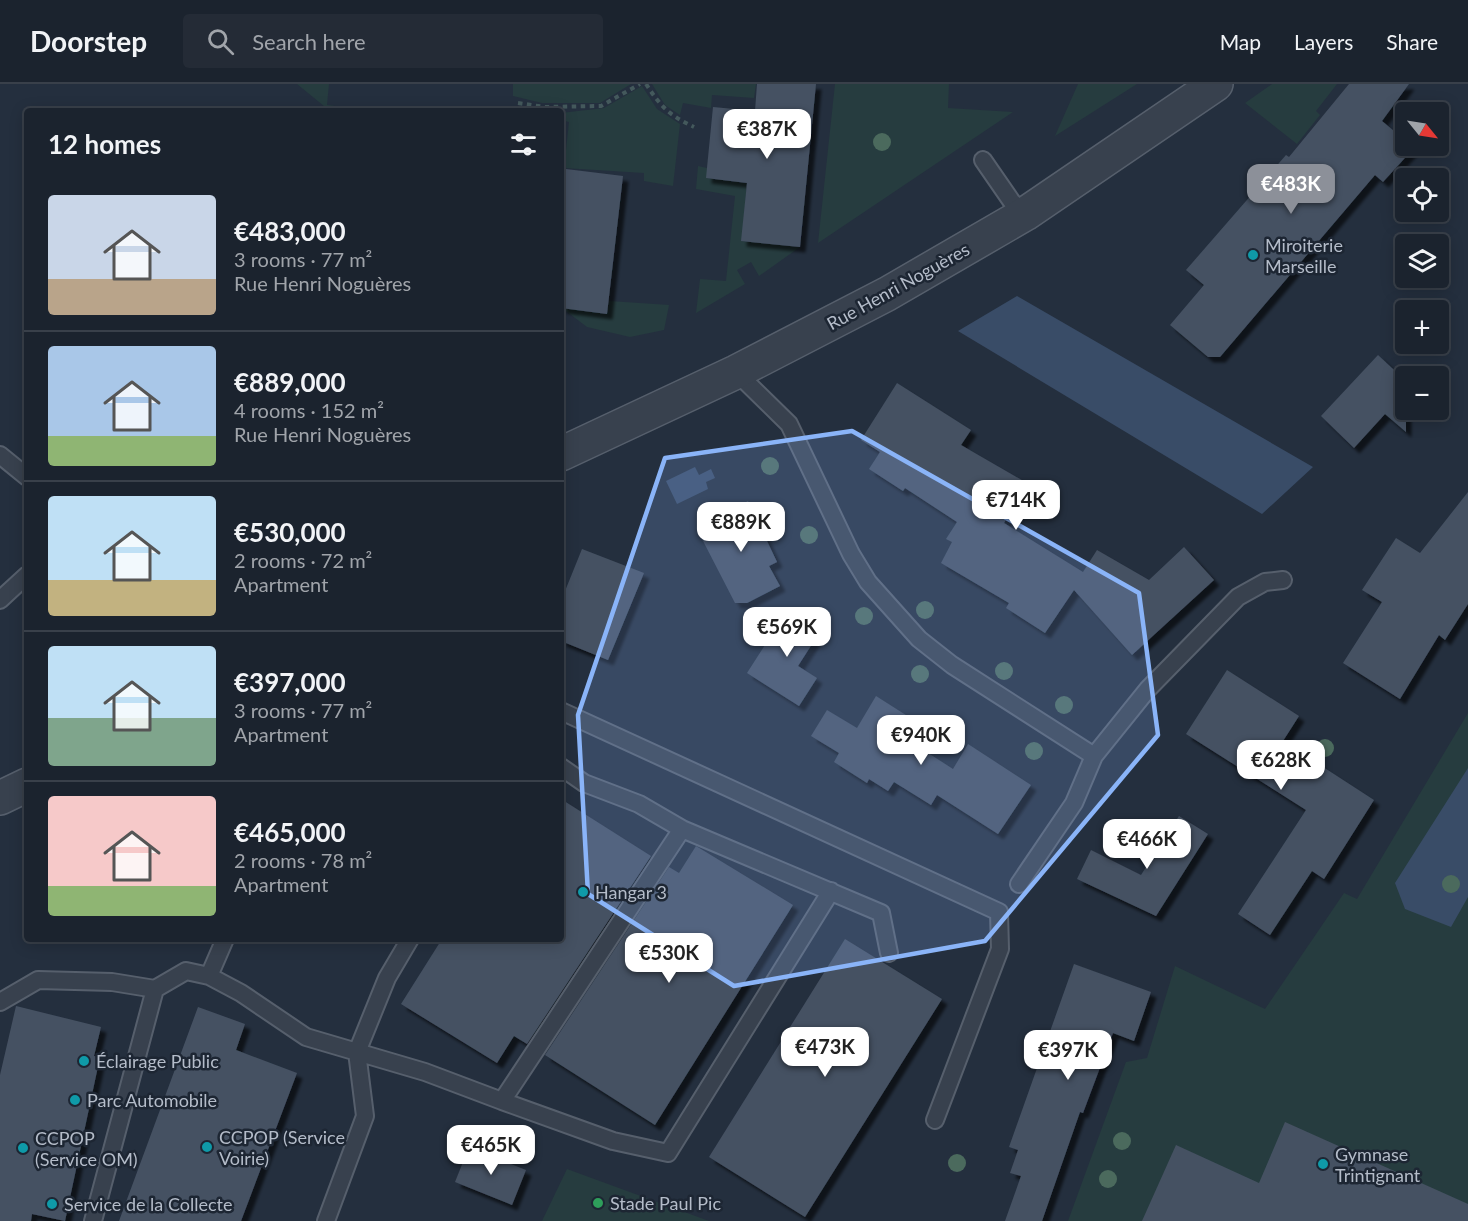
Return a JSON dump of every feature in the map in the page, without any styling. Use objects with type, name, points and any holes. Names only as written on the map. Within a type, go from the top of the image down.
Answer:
[{"type":"street","name":"Rue Henri Noguères","points":[[564,453],[736,372],[887,294],[1024,214],[1216,84]]},
{"type":"street","points":[[0,798],[24,786]]},
{"type":"lane","points":[[983,160],[1012,202],[1024,214]]},
{"type":"lane","points":[[736,372],[789,424],[851,554],[868,582],[919,639],[952,665],[1094,756]]},
{"type":"lane","points":[[0,455],[24,475]]},
{"type":"lane","points":[[0,600],[24,578]]},
{"type":"lane","points":[[1019,884],[1074,803],[1094,756],[1148,689],[1238,597],[1265,582],[1283,580]]},
{"type":"lane","points":[[564,712],[999,912],[1000,950],[935,1120]]},
{"type":"lane","points":[[564,769],[584,783],[639,804],[682,829],[881,913],[889,953]]},
{"type":"lane","points":[[502,1101],[682,829]]},
{"type":"lane","points":[[0,1002],[38,980],[112,982],[155,989],[186,972],[209,976],[242,993],[306,1037],[426,1072],[613,1141],[668,1153],[831,891]]},
{"type":"lane","points":[[209,976],[224,942]]},
{"type":"lane","points":[[326,1221],[365,1116],[357,1052],[387,978],[408,942]]},
{"type":"lane","points":[[93,1221],[155,989]]},
{"type":"path","points":[[518,103],[545,107],[601,106],[640,84]]},
{"type":"path","points":[[646,84],[660,106],[694,127]]},
{"type":"highlighted area","points":[[852,431],[1139,593],[1158,735],[985,941],[734,986],[588,894],[578,715],[665,458]]},
{"type":"green space","points":[[297,84],[329,84],[327,105],[350,108],[326,108]]},
{"type":"green space","points":[[513,84],[631,84],[600,103],[542,103],[513,96]]},
{"type":"green space","points":[[652,84],[756,84],[754,98],[712,95],[711,108],[683,103],[680,115],[665,105]]},
{"type":"green space","points":[[835,84],[949,84],[948,108],[1013,112],[818,243]]},
{"type":"green space","points":[[1078,84],[1137,84],[1055,136]]},
{"type":"green space","points":[[1272,84],[1337,84],[1316,111],[1320,115],[1297,144],[1245,103]]},
{"type":"green space","points":[[642,86],[657,109],[680,124],[673,186],[644,181],[644,173],[564,168],[569,122],[564,121],[564,113],[604,108]]},
{"type":"green space","points":[[698,166],[707,168],[707,178],[747,183],[742,241],[800,247],[759,276],[751,262],[737,270],[745,284],[696,313],[700,279],[726,281],[735,196],[696,189]]},
{"type":"green space","points":[[609,301],[669,305],[664,330],[630,337],[587,327],[564,308],[607,314]]},
{"type":"green space","points":[[1468,713],[1468,1221],[1068,1221],[1126,1062],[1147,1058],[1175,966],[1265,1009],[1344,893],[1357,899]]},
{"type":"green space","points":[[567,1169],[709,1221],[542,1221]]},
{"type":"water","points":[[1017,296],[1313,467],[1262,514],[958,331]]},
{"type":"water","points":[[695,467],[699,475],[711,469],[715,478],[706,482],[708,489],[677,504],[666,481]]},
{"type":"water","points":[[1468,768],[1468,897],[1451,927],[1405,909],[1395,883]]},
{"type":"building","points":[[757,84],[816,84],[800,247],[741,241],[747,183],[706,178],[713,107],[755,111]]},
{"type":"building","name":"Miroiterie Marseille","points":[[1349,84],[1409,84],[1382,121],[1395,132],[1395,156],[1407,156],[1383,182],[1375,175],[1220,357],[1208,357],[1170,325],[1204,285],[1186,270],[1286,155],[1289,157]]},
{"type":"building","points":[[566,169],[623,176],[607,314],[564,308]]},
{"type":"building","points":[[1378,355],[1395,371],[1395,420],[1406,420],[1406,432],[1385,414],[1354,448],[1321,416]]},
{"type":"building","points":[[897,383],[971,430],[961,445],[1027,483],[1004,523],[1083,572],[1097,550],[1149,580],[1184,547],[1214,580],[1132,655],[1074,590],[1045,633],[1006,608],[1009,603],[941,563],[952,542],[946,539],[957,522],[905,488],[903,491],[869,469],[880,452],[861,440]]},
{"type":"building","points":[[1468,492],[1468,604],[1445,640],[1439,635],[1400,699],[1343,663],[1382,602],[1362,590],[1396,538],[1420,553]]},
{"type":"building","points":[[748,501],[777,562],[769,566],[780,586],[747,603],[735,603],[701,537],[701,525]]},
{"type":"building","points":[[582,549],[644,573],[608,660],[564,642],[564,594]]},
{"type":"building","points":[[788,609],[821,630],[798,666],[817,678],[799,706],[747,673]]},
{"type":"building","points":[[1227,670],[1299,716],[1283,741],[1374,800],[1324,879],[1312,871],[1270,935],[1238,914],[1306,810],[1186,734]]},
{"type":"building","points":[[876,696],[909,717],[897,733],[953,769],[968,744],[1031,785],[998,834],[937,795],[931,805],[894,782],[888,791],[869,779],[867,783],[834,762],[839,753],[811,736],[827,710],[857,728]]},
{"type":"building","name":"Hangar 3","points":[[564,801],[651,856],[527,1044],[514,1036],[497,1063],[401,1004],[440,942],[564,942]]},
{"type":"building","points":[[1179,816],[1208,834],[1156,916],[1077,879],[1091,850],[1141,875]]},
{"type":"building","points":[[696,846],[793,905],[655,1125],[545,1055],[669,867],[679,873]]},
{"type":"building","points":[[845,939],[942,999],[805,1217],[709,1157]]},
{"type":"building","points":[[1074,964],[1151,992],[1134,1041],[1113,1033],[1083,1113],[1080,1112],[1042,1221],[1005,1221],[1021,1176],[1010,1173],[1018,1150],[1009,1147]]},
{"type":"building","name":"CCPOP (Service OM)","points":[[16,1006],[101,1027],[94,1056],[100,1057],[65,1221],[32,1214],[31,1221],[0,1221],[0,1075]]},
{"type":"building","name":"CCPOP (Service Voirie)","points":[[198,1007],[245,1024],[236,1050],[297,1073],[241,1221],[119,1221]]},
{"type":"building","name":"Gymnase Trintignant","points":[[1285,1122],[1468,1204],[1468,1221],[1142,1221],[1176,1145],[1259,1183]]},
{"type":"building","points":[[469,1147],[526,1170],[512,1205],[455,1182]]},
{"type":"place","name":"Miroiterie Marseille","points":[[1253,255]]},
{"type":"place","name":"Hangar 3","points":[[583,892]]},
{"type":"place","name":"Éclairage Public","points":[[84,1061]]},
{"type":"place","name":"Parc Automobile","points":[[75,1100]]},
{"type":"place","name":"CCPOP (Service Voirie)","points":[[207,1147]]},
{"type":"place","name":"CCPOP (Service OM)","points":[[23,1148]]},
{"type":"place","name":"Gymnase Trintignant","points":[[1323,1164]]},
{"type":"place","name":"Stade Paul Pic","points":[[598,1203]]},
{"type":"place","name":"Service de la Collecte","points":[[52,1204]]}]
